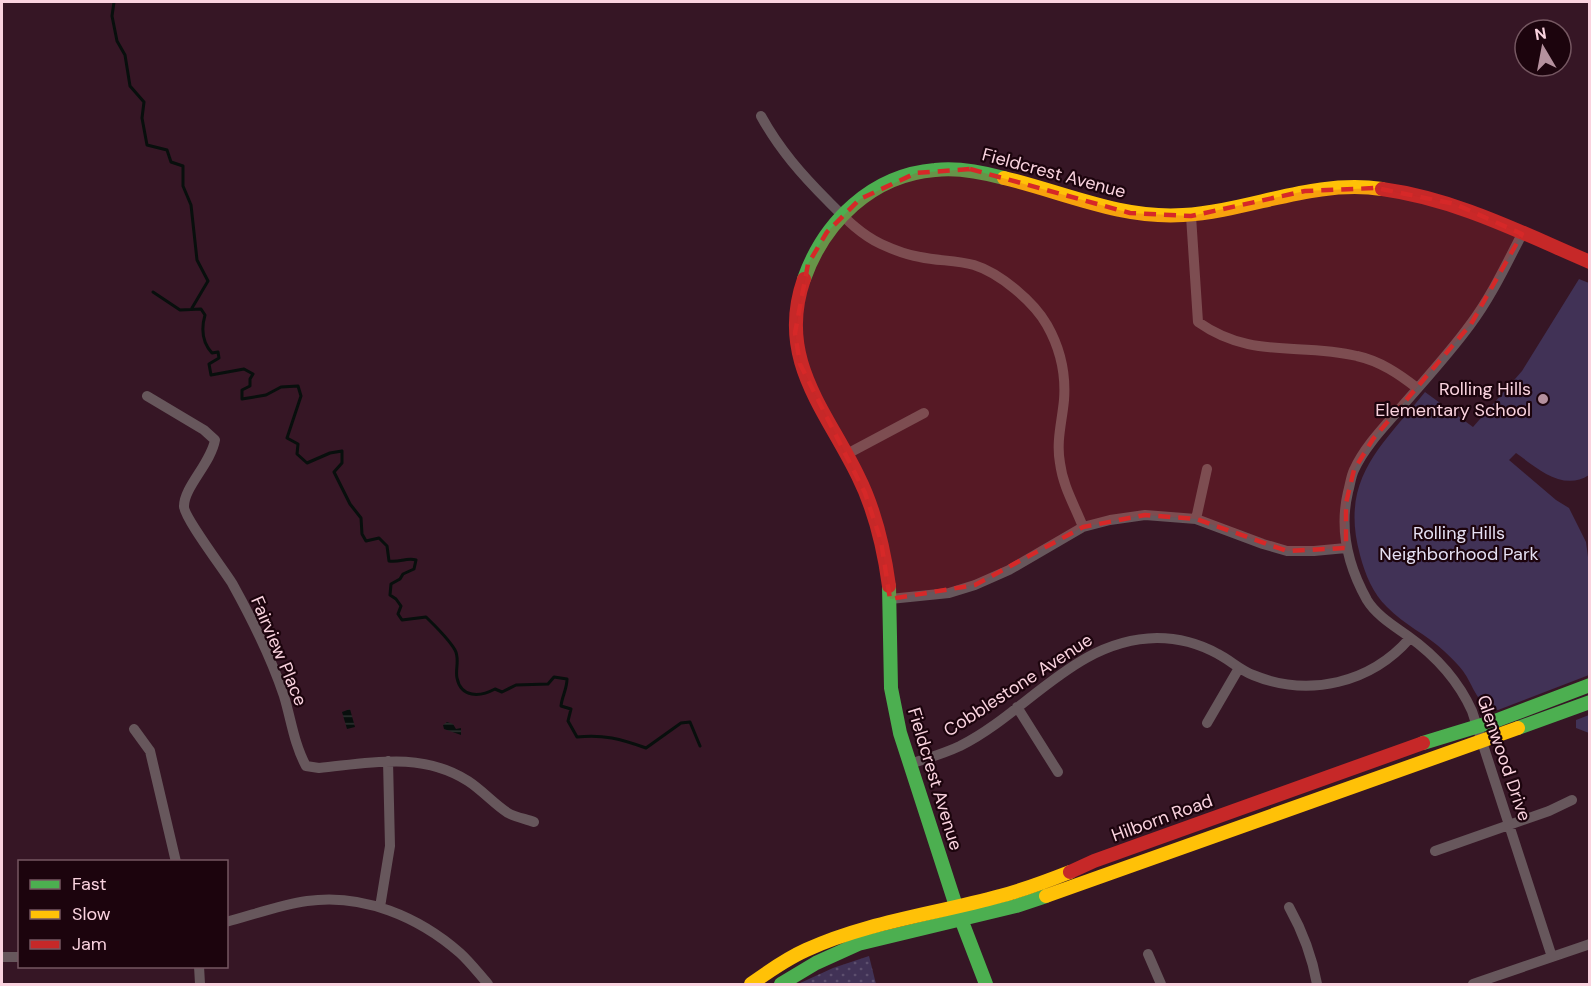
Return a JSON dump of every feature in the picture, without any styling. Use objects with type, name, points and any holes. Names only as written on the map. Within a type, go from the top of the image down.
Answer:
[{"type":"street","points":[[761,116],[775,141],[800,172],[841,215],[867,236],[900,252],[921,258],[946,259],[976,266],[1006,282],[1023,296],[1047,324],[1064,372],[1064,399],[1058,440],[1060,465],[1067,493],[1083,527]]},
{"type":"street","name":"Fieldcrest Avenue","points":[[986,984],[956,906],[902,743],[888,669],[890,599],[881,541],[865,493],[847,454],[809,390],[800,364],[795,333],[798,297],[808,264],[827,232],[841,215],[885,183],[916,173],[944,169],[970,169],[1001,176],[1083,202],[1130,213],[1191,216],[1230,210],[1305,191],[1340,187],[1376,188],[1417,194],[1455,204],[1590,262]]},
{"type":"street","points":[[1191,216],[1198,322],[1233,340],[1256,347],[1331,351],[1359,356],[1384,366],[1418,388]]},
{"type":"street","name":"Glenwood Drive","points":[[1522,234],[1499,279],[1471,324],[1373,439],[1354,470],[1346,503],[1346,548],[1355,576],[1369,603],[1390,624],[1446,669],[1463,693],[1477,726],[1552,957]]},
{"type":"street","name":"Fairview Place","points":[[147,396],[204,430],[215,440],[213,452],[186,496],[183,507],[188,519],[220,563],[252,618],[284,695],[299,754],[306,766],[319,768],[388,761],[417,761],[442,767],[468,781],[509,814],[534,822]]},
{"type":"street","points":[[847,454],[924,412]]},
{"type":"street","points":[[1196,519],[1207,469]]},
{"type":"street","points":[[890,599],[949,593],[975,585],[1009,570],[1083,527],[1145,515],[1196,519],[1287,551],[1346,548]]},
{"type":"street","name":"Cobblestone Avenue","points":[[909,764],[961,746],[1085,657],[1109,646],[1133,640],[1158,638],[1193,643],[1220,654],[1239,668],[1254,675],[1278,683],[1303,687],[1327,685],[1359,676],[1399,651],[1410,638]]},
{"type":"street","points":[[1207,723],[1239,668]]},
{"type":"street","name":"Hilborn Road","points":[[751,984],[781,963],[832,938],[891,921],[1011,893],[1060,877],[1106,857],[1590,685]]},
{"type":"street","name":"Hilborn Road","points":[[781,984],[816,963],[858,944],[1016,906],[1337,793],[1442,752],[1481,741],[1590,702]]},
{"type":"street","points":[[1017,707],[1058,772]]},
{"type":"street","points":[[134,729],[150,751],[176,860]]},
{"type":"street","points":[[380,907],[390,846],[388,761]]},
{"type":"street","points":[[1435,851],[1549,812],[1572,800]]},
{"type":"street","points":[[228,921],[279,906],[309,901],[347,901],[380,907],[429,929],[462,954],[488,984]]},
{"type":"street","points":[[1289,907],[1303,933],[1317,984]]},
{"type":"street","points":[[1473,984],[1590,944]]},
{"type":"street","points":[[1148,954],[1161,984]]},
{"type":"street","points":[[2,957],[18,957]]},
{"type":"street","points":[[199,968],[200,984]]},
{"type":"highlighted area","points":[[970,169],[1130,213],[1191,216],[1305,191],[1376,188],[1455,204],[1522,234],[1471,324],[1373,439],[1354,470],[1346,503],[1346,548],[1287,551],[1196,519],[1145,515],[1083,527],[975,585],[890,599],[881,541],[865,493],[800,364],[795,333],[808,264],[827,232],[860,199],[916,173]]},
{"type":"green space","name":"Rolling Hills Neighborhood Park","points":[[1579,279],[1589,283],[1589,475],[1570,481],[1541,471],[1516,453],[1509,460],[1556,500],[1569,508],[1586,542],[1590,572],[1589,675],[1498,710],[1485,705],[1457,663],[1382,602],[1367,576],[1360,555],[1355,528],[1355,505],[1368,465],[1425,392],[1473,427],[1522,371]]},
{"type":"green space","points":[[1589,715],[1589,733],[1576,728],[1576,720]]},
{"type":"green space","points":[[869,956],[876,984],[798,984],[833,968]]},
{"type":"shaded area","points":[[350,709],[355,727],[347,729],[342,712]]},
{"type":"shaded area","points":[[447,722],[453,724],[456,729],[461,728],[461,735],[444,729],[443,725]]},
{"type":"waterway","points":[[114,2],[112,16],[117,41],[125,55],[130,86],[144,102],[142,118],[147,145],[167,150],[171,162],[183,166],[183,186],[191,205],[197,260],[208,281],[192,308]]},
{"type":"waterway","points":[[153,292],[180,310],[201,309],[205,315],[204,340],[212,353],[218,352],[219,358],[209,364],[211,375],[244,369],[253,374],[250,386],[242,390],[242,399],[266,395],[281,387],[298,386],[301,396],[287,438],[298,444],[297,454],[307,463],[330,453],[342,451],[342,463],[334,472],[350,504],[361,518],[362,534],[366,541],[379,538],[387,546],[389,561],[416,560],[414,569],[403,574],[400,579],[391,584],[390,595],[401,606],[398,614],[402,620],[426,617],[445,637],[456,653],[457,678],[463,689],[472,694],[495,689],[502,692],[516,685],[548,684],[554,677],[567,679],[561,706],[571,709],[568,721],[577,737],[612,738],[646,748],[681,723],[690,722],[700,746]]},
{"type":"traffic: fast","points":[[804,279],[824,239],[838,221],[853,205],[891,181],[912,174],[944,169],[970,171],[1004,178]]},
{"type":"traffic: fast","points":[[889,586],[891,688],[900,733],[956,906],[986,984]]},
{"type":"traffic: fast","points":[[1423,743],[1495,721],[1590,685]]},
{"type":"traffic: fast","points":[[1518,728],[1590,702]]},
{"type":"traffic: fast","points":[[781,984],[816,963],[858,944],[1016,906],[1046,896]]},
{"type":"traffic: slow","points":[[1004,178],[1114,209],[1160,215],[1208,212],[1331,188],[1382,189]]},
{"type":"traffic: slow","points":[[1046,896],[1518,728]]},
{"type":"traffic: slow","points":[[751,984],[792,957],[829,940],[877,925],[1009,894],[1070,872]]},
{"type":"traffic: jam","points":[[1382,189],[1436,201],[1488,218],[1590,262]]},
{"type":"traffic: jam","points":[[804,279],[797,308],[796,334],[800,359],[819,406],[858,476],[869,502],[881,544],[889,586]]},
{"type":"traffic: jam","points":[[1070,872],[1094,861],[1423,743]]},
{"type":"place","name":"Rolling Hills Elementary School","points":[[1543,399]]}]
